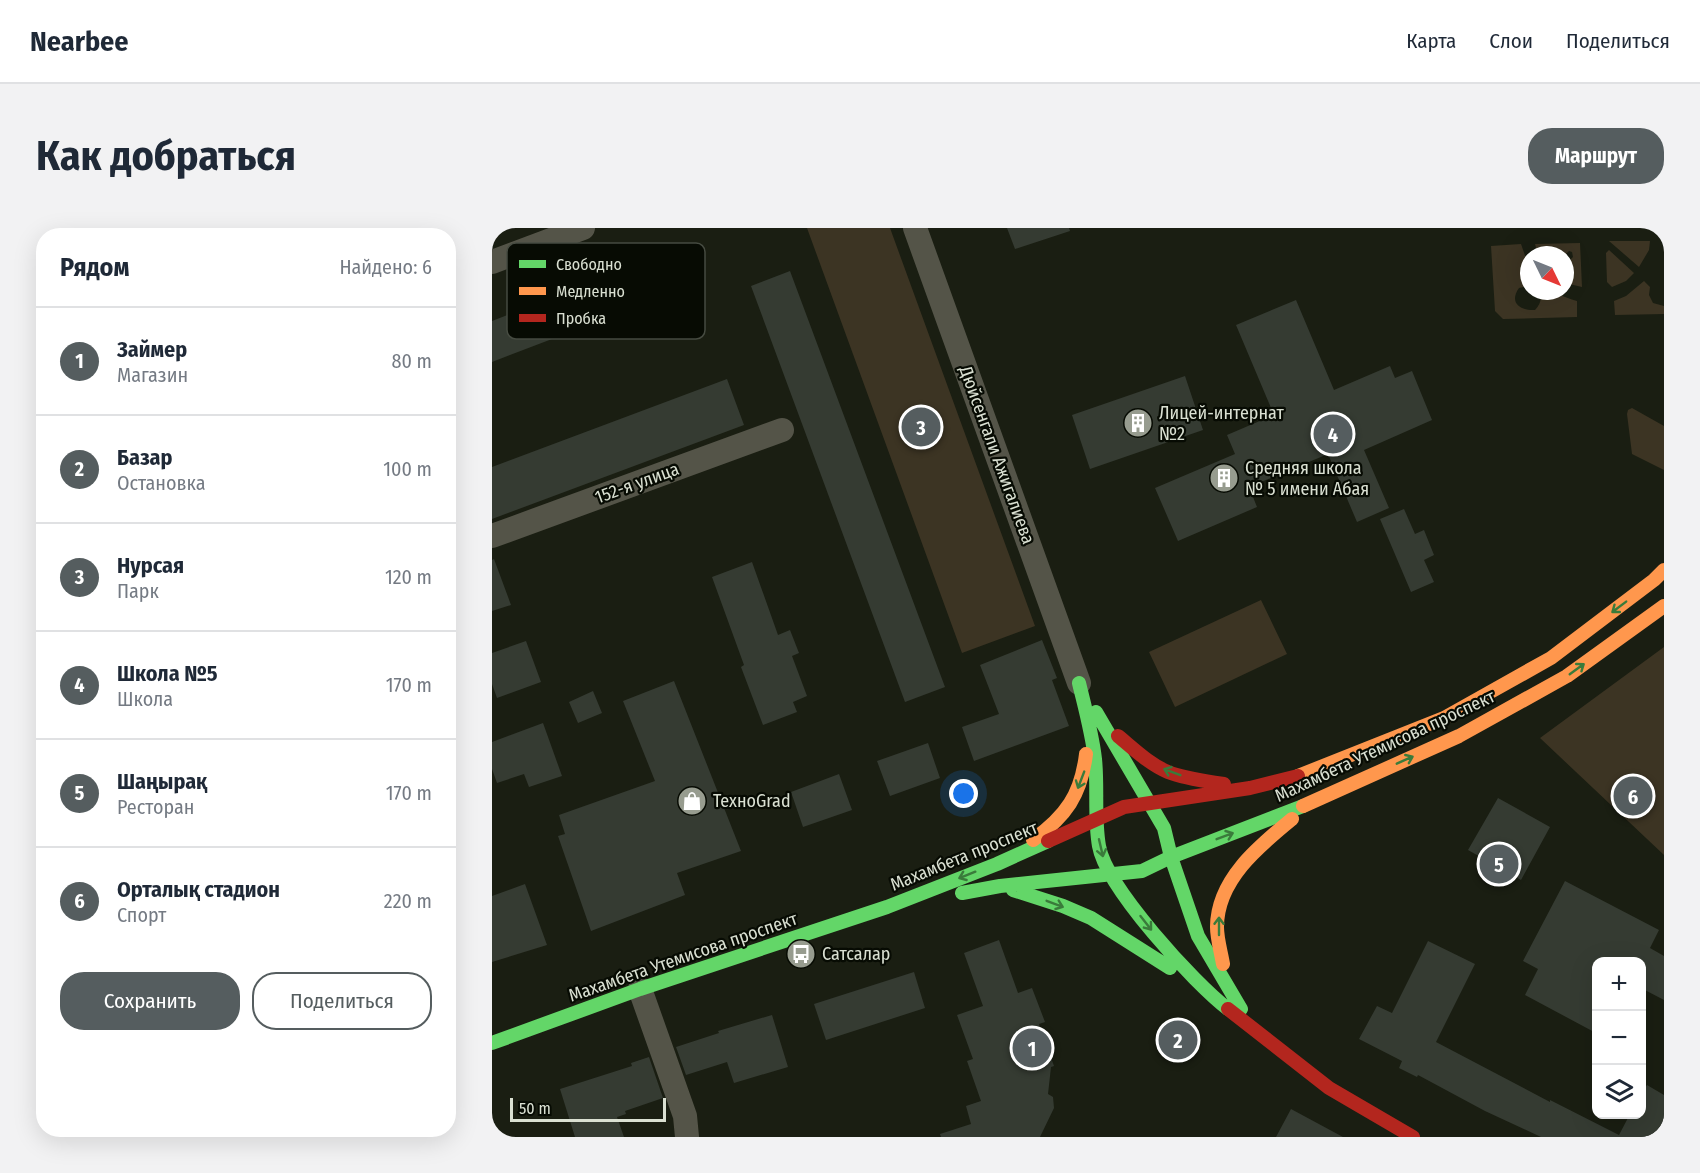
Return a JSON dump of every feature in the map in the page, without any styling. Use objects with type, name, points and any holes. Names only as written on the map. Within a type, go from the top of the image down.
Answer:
[{"type":"street","points":[[543,243],[583,228]]},
{"type":"street","name":"Дюйсенгали Ажигалиева","points":[[915,228],[1079,683],[1095,722],[1150,802]]},
{"type":"street","points":[[492,262],[507,256]]},
{"type":"street","name":"152-я улица","points":[[492,536],[782,430]]},
{"type":"street","name":"Махамбета Утемисова проспект","points":[[1150,802],[1250,788],[1299,775],[1444,718],[1551,658],[1664,570]]},
{"type":"street","name":"Махамбета Утемисова проспект","points":[[1171,857],[1311,803],[1459,736],[1557,681],[1664,606]]},
{"type":"street","points":[[997,864],[1039,836],[1059,817],[1072,799],[1084,774],[1095,722],[1146,759],[1167,771],[1189,778],[1250,788]]},
{"type":"street","name":"Дюйсенгали Ажигалиева","points":[[1095,722],[1098,818]]},
{"type":"street","points":[[1210,996],[1161,942],[1112,876],[1099,847],[1098,818],[1124,807],[1150,802],[1164,828],[1171,857],[1198,936],[1253,1028]]},
{"type":"street","points":[[1226,984],[1217,924],[1221,903],[1231,881],[1244,862],[1311,803]]},
{"type":"street","name":"Махамбета проспект","points":[[887,907],[997,864],[1098,818]]},
{"type":"street","points":[[1112,876],[1142,872],[1171,857]]},
{"type":"street","name":"Махамбета проспект","points":[[887,907],[1000,886],[1112,876]]},
{"type":"street","points":[[1000,886],[1051,902],[1090,918],[1130,941],[1210,996],[1329,1088],[1405,1135]]},
{"type":"street","name":"Махамбета Утемисова проспект","points":[[492,1042],[640,989],[887,907]]},
{"type":"street","points":[[640,989],[685,1116],[687,1137]]},
{"type":"shaded area","points":[[807,228],[890,228],[1035,626],[962,653]]},
{"type":"shaded area","points":[[1609,241],[1650,241],[1649,250],[1639,267]]},
{"type":"shaded area","points":[[1580,243],[1582,287],[1574,285],[1574,246],[1536,246],[1535,244]]},
{"type":"shaded area","points":[[1521,244],[1520,288],[1515,297],[1517,305],[1524,309],[1535,310],[1540,300],[1574,300],[1577,301],[1577,317],[1503,319],[1495,311],[1491,246]]},
{"type":"shaded area","points":[[1609,250],[1634,273],[1626,281],[1612,287],[1607,282],[1606,253]]},
{"type":"shaded area","points":[[1644,281],[1650,287],[1649,295],[1653,303],[1664,306],[1664,314],[1615,315],[1614,301],[1626,296]]},
{"type":"shaded area","points":[[1632,408],[1664,426],[1664,470],[1632,454],[1627,414]]},
{"type":"shaded area","points":[[1261,600],[1287,654],[1175,707],[1149,652]]},
{"type":"shaded area","points":[[1664,647],[1664,855],[1540,738]]},
{"type":"building","points":[[1007,228],[1069,228],[1070,231],[1015,249]]},
{"type":"building","points":[[790,271],[945,687],[905,702],[751,286]]},
{"type":"building","name":"Средняя школа № 5 имени Абая","points":[[1296,300],[1334,390],[1390,366],[1395,378],[1412,371],[1432,420],[1364,450],[1389,508],[1357,522],[1328,454],[1249,487],[1257,507],[1178,541],[1155,488],[1235,454],[1227,435],[1274,415],[1236,325]]},
{"type":"building","points":[[507,315],[507,339],[552,339],[492,362],[492,321]]},
{"type":"building","name":"Лицей-интернат №2","points":[[1185,376],[1203,430],[1090,469],[1072,415]]},
{"type":"building","points":[[727,379],[744,425],[492,519],[492,467]]},
{"type":"building","points":[[1404,509],[1415,534],[1424,530],[1434,555],[1424,560],[1434,582],[1411,592],[1380,519]]},
{"type":"building","points":[[494,559],[511,605],[492,611],[492,560]]},
{"type":"building","points":[[752,562],[778,635],[790,630],[799,653],[792,656],[807,696],[793,702],[797,712],[763,725],[741,667],[744,665],[712,577]]},
{"type":"building","points":[[1042,640],[1057,678],[1052,680],[1069,726],[974,761],[962,727],[999,714],[980,665]]},
{"type":"building","points":[[526,641],[541,682],[497,698],[492,684],[492,653]]},
{"type":"building","points":[[674,681],[741,851],[677,873],[685,895],[591,931],[558,836],[565,834],[559,815],[655,781],[623,701]]},
{"type":"building","points":[[593,691],[602,713],[578,723],[569,702]]},
{"type":"building","points":[[543,723],[562,776],[529,787],[524,774],[497,783],[492,769],[492,742]]},
{"type":"building","points":[[928,743],[940,778],[890,796],[877,761]]},
{"type":"building","points":[[839,774],[852,810],[803,827],[791,792]]},
{"type":"building","points":[[1498,798],[1550,827],[1521,880],[1468,850]]},
{"type":"building","points":[[1565,881],[1659,930],[1650,948],[1664,956],[1664,1000],[1646,991],[1646,957],[1592,957],[1592,1031],[1525,995],[1538,969],[1523,961]]},
{"type":"building","points":[[525,884],[547,945],[492,962],[492,896]]},
{"type":"building","points":[[999,940],[1018,993],[1032,988],[1045,1022],[1039,1024],[1054,1066],[1051,1067],[1048,1094],[1053,1097],[1054,1108],[1040,1137],[941,1137],[940,1134],[971,1124],[966,1106],[981,1101],[967,1061],[973,1059],[957,1015],[983,1006],[964,953]]},
{"type":"building","points":[[1428,941],[1475,964],[1436,1042],[1550,1102],[1550,1100],[1619,1135],[1627,1119],[1646,1119],[1647,1085],[1664,1095],[1664,1121],[1655,1137],[1541,1137],[1485,1111],[1418,1075],[1417,1077],[1399,1068],[1402,1061],[1359,1039],[1377,1006],[1392,1013]]},
{"type":"building","points":[[914,972],[925,1008],[826,1040],[814,1004]]},
{"type":"building","points":[[772,1015],[788,1067],[734,1083],[727,1062],[686,1075],[676,1047],[719,1033],[718,1031]]},
{"type":"building","points":[[649,1057],[663,1098],[625,1111],[626,1114],[617,1117],[624,1137],[575,1137],[560,1089],[632,1066],[631,1063]]},
{"type":"building","points":[[1291,1109],[1343,1137],[1276,1137]]},
{"type":"traffic: fast","points":[[1079,683],[1094,749],[1099,846],[1105,864],[1117,885],[1153,933],[1194,978],[1228,1009]]},
{"type":"traffic: fast","points":[[1096,712],[1164,828],[1171,857],[1198,936],[1241,1009]]},
{"type":"traffic: fast","points":[[962,893],[1000,886],[1142,871],[1171,857],[1303,806]]},
{"type":"traffic: fast","points":[[492,1043],[640,989],[887,907],[997,864],[1048,841]]},
{"type":"traffic: fast","points":[[1013,890],[1063,906],[1091,918],[1170,968]]},
{"type":"traffic: slow","points":[[1298,776],[1444,718],[1551,658],[1664,570]]},
{"type":"traffic: slow","points":[[1303,806],[1459,736],[1567,676],[1664,606]]},
{"type":"traffic: slow","points":[[1033,840],[1045,831],[1070,803],[1080,781],[1086,754]]},
{"type":"traffic: slow","points":[[1223,964],[1217,927],[1224,894],[1242,866],[1292,819]]},
{"type":"traffic: jam","points":[[1118,736],[1161,769],[1189,778],[1224,784]]},
{"type":"traffic: jam","points":[[1048,841],[1124,807],[1250,788],[1298,776]]},
{"type":"traffic: jam","points":[[1228,1009],[1329,1088],[1413,1137]]},
{"type":"place","name":"Лицей-интернат №2","points":[[1138,423]]},
{"type":"place","name":"Нурсая","points":[[921,427]]},
{"type":"place","name":"Школа №5","points":[[1333,434]]},
{"type":"place","name":"Средняя школа № 5 имени Абая","points":[[1224,478]]},
{"type":"place","name":"Орталық стадион","points":[[1633,796]]},
{"type":"place","name":"ТехноGrad","points":[[692,801]]},
{"type":"place","name":"Шаңырақ","points":[[1499,864]]},
{"type":"place","name":"Сатсалар","points":[[801,954]]},
{"type":"place","name":"Базар","points":[[1178,1040]]},
{"type":"place","name":"Займер","points":[[1032,1048]]}]
